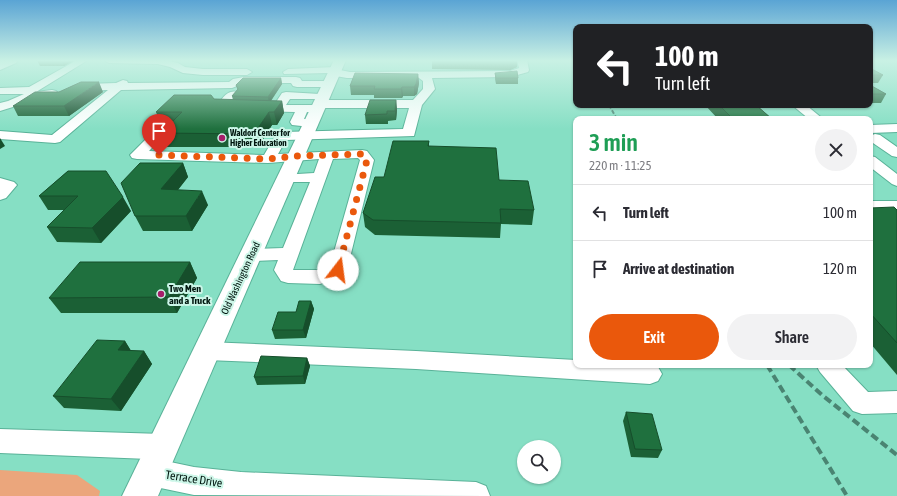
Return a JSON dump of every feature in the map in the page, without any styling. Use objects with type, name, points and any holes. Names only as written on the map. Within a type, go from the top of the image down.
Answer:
[{"type":"main road","name":"Old Washington Road","points":[[146,484],[286,178],[316,102]]},
{"type":"street","points":[[0,107],[12,104],[46,83]]},
{"type":"street","points":[[0,135],[55,139],[123,83]]},
{"type":"street","points":[[0,91],[28,94],[64,94],[75,89],[85,87],[232,85],[234,83]]},
{"type":"street","points":[[297,83],[316,102],[409,133],[416,104],[429,89],[428,83]]},
{"type":"street","points":[[300,83],[316,102],[328,155],[283,270],[288,276],[320,277],[338,270],[367,160],[362,154],[328,155]]},
{"type":"street","points":[[268,159],[282,136],[334,83]]},
{"type":"street","points":[[233,94],[222,107],[278,108],[316,102],[416,104]]},
{"type":"street","points":[[268,159],[316,102]]},
{"type":"street","points":[[802,108],[813,116]]},
{"type":"street","points":[[873,135],[897,128]]},
{"type":"street","points":[[164,129],[137,155],[268,159]]},
{"type":"street","points":[[873,135],[897,138]]},
{"type":"street","points":[[873,136],[897,153]]},
{"type":"street","points":[[873,162],[897,181]]},
{"type":"street","points":[[286,178],[320,177]]},
{"type":"street","points":[[0,183],[9,185],[0,195]]},
{"type":"street","points":[[873,204],[897,206]]},
{"type":"street","points":[[251,255],[289,254]]},
{"type":"street","points":[[207,351],[416,360],[650,374]]},
{"type":"street","points":[[831,368],[862,403],[897,402]]},
{"type":"street","points":[[0,441],[163,447]]},
{"type":"street","name":"Terrace Drive","points":[[146,484],[194,481],[241,486],[476,496]]},
{"type":"shaded area","points":[[0,470],[77,475],[100,491],[99,496],[0,496]]},
{"type":"building","points":[[78,83],[97,83],[64,106],[13,106],[35,92],[59,92]]},
{"type":"building","points":[[238,83],[277,83],[268,97],[232,96],[238,89],[236,85]]},
{"type":"building","points":[[351,83],[416,83],[414,87],[402,87],[401,89],[374,89],[375,86],[350,86]]},
{"type":"building","points":[[873,87],[886,94],[873,94]]},
{"type":"building","points":[[174,95],[211,95],[214,99],[282,101],[274,112],[269,112],[254,134],[161,133],[182,112],[156,112]]},
{"type":"building","points":[[370,100],[396,100],[395,111],[387,111],[387,114],[365,115]]},
{"type":"building","points":[[722,108],[759,108],[769,116],[730,116]]},
{"type":"building","points":[[393,141],[429,141],[428,146],[496,148],[499,180],[528,181],[534,210],[500,209],[501,223],[373,220],[363,213],[375,177],[384,177]]},
{"type":"building","points":[[140,163],[183,163],[161,189],[202,191],[186,216],[135,216],[121,183]]},
{"type":"building","points":[[68,171],[106,171],[123,197],[92,228],[47,227],[78,196],[39,196]]},
{"type":"building","points":[[894,207],[897,210],[897,343],[873,316],[873,208]]},
{"type":"building","points":[[80,262],[190,262],[169,297],[49,298]]},
{"type":"building","points":[[299,301],[311,301],[303,330],[272,330],[278,312],[296,312]]},
{"type":"building","points":[[97,340],[125,341],[118,350],[144,351],[111,399],[53,396]]},
{"type":"building","points":[[261,356],[307,358],[303,376],[254,377]]},
{"type":"building","points":[[626,412],[652,414],[662,450],[635,449]]},
{"type":"railway","points":[[611,108],[615,116]]},
{"type":"railway","points":[[769,368],[847,496]]},
{"type":"railway","points":[[792,368],[822,395],[897,455]]},
{"type":"place","name":"Waldorf Center for Higher Education","points":[[222,138]]},
{"type":"place","name":"Two Men and a Truck","points":[[161,294]]},
{"type":"route","points":[[159,155],[268,159],[296,156],[362,154],[367,160],[338,270]]}]
